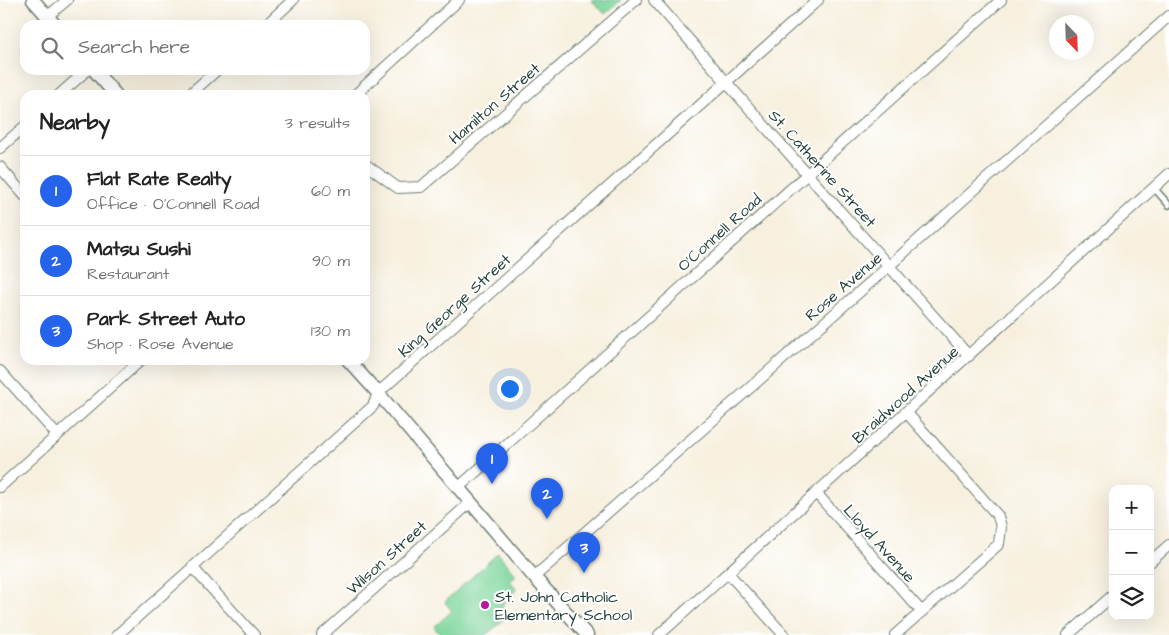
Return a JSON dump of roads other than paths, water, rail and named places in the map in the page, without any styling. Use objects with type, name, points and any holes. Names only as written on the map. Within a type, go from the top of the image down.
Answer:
[{"type":"street","points":[[33,0],[50,20]]},
{"type":"street","points":[[52,20],[67,0]]},
{"type":"street","points":[[272,20],[294,0]]},
{"type":"street","points":[[360,90],[459,0]]},
{"type":"street","name":"Hamilton Street","points":[[370,168],[398,188],[420,188],[636,0]]},
{"type":"street","name":"St. Catherine Street","points":[[654,0],[969,356]]},
{"type":"street","name":"King George Street","points":[[117,635],[374,406],[378,393],[818,0]]},
{"type":"street","name":"O'Connell Road","points":[[458,488],[1001,0]]},
{"type":"street","name":"Rose Avenue","points":[[534,577],[889,266],[1169,16]]},
{"type":"street","points":[[65,90],[82,75]]},
{"type":"street","points":[[98,75],[112,90]]},
{"type":"street","points":[[194,90],[211,75]]},
{"type":"street","points":[[0,148],[20,130]]},
{"type":"street","points":[[0,167],[20,190]]},
{"type":"street","name":"Braidwood Avenue","points":[[659,635],[1169,174]]},
{"type":"street","points":[[0,487],[135,365]]},
{"type":"street","points":[[353,365],[534,577],[587,635]]},
{"type":"street","points":[[0,371],[57,436]]},
{"type":"street","points":[[895,635],[998,544],[1001,526],[998,516],[906,412]]},
{"type":"street","name":"Lloyd Avenue","points":[[817,494],[921,611]]},
{"type":"street","name":"Wilson Street","points":[[322,635],[471,502]]},
{"type":"street","points":[[1154,558],[1169,545]]},
{"type":"street","points":[[192,567],[254,635]]},
{"type":"street","points":[[728,573],[784,635]]},
{"type":"street","points":[[1068,635],[1109,599]]},
{"type":"lane","points":[[1154,188],[1169,205]]},
{"type":"place","name":"Flat Rate Realty","points":[[492,484]]},
{"type":"place","name":"Matsu Sushi","points":[[547,519]]},
{"type":"place","name":"Park Street Auto","points":[[584,573]]},
{"type":"place","name":"St. John Catholic Elementary School","points":[[485,605]]}]
